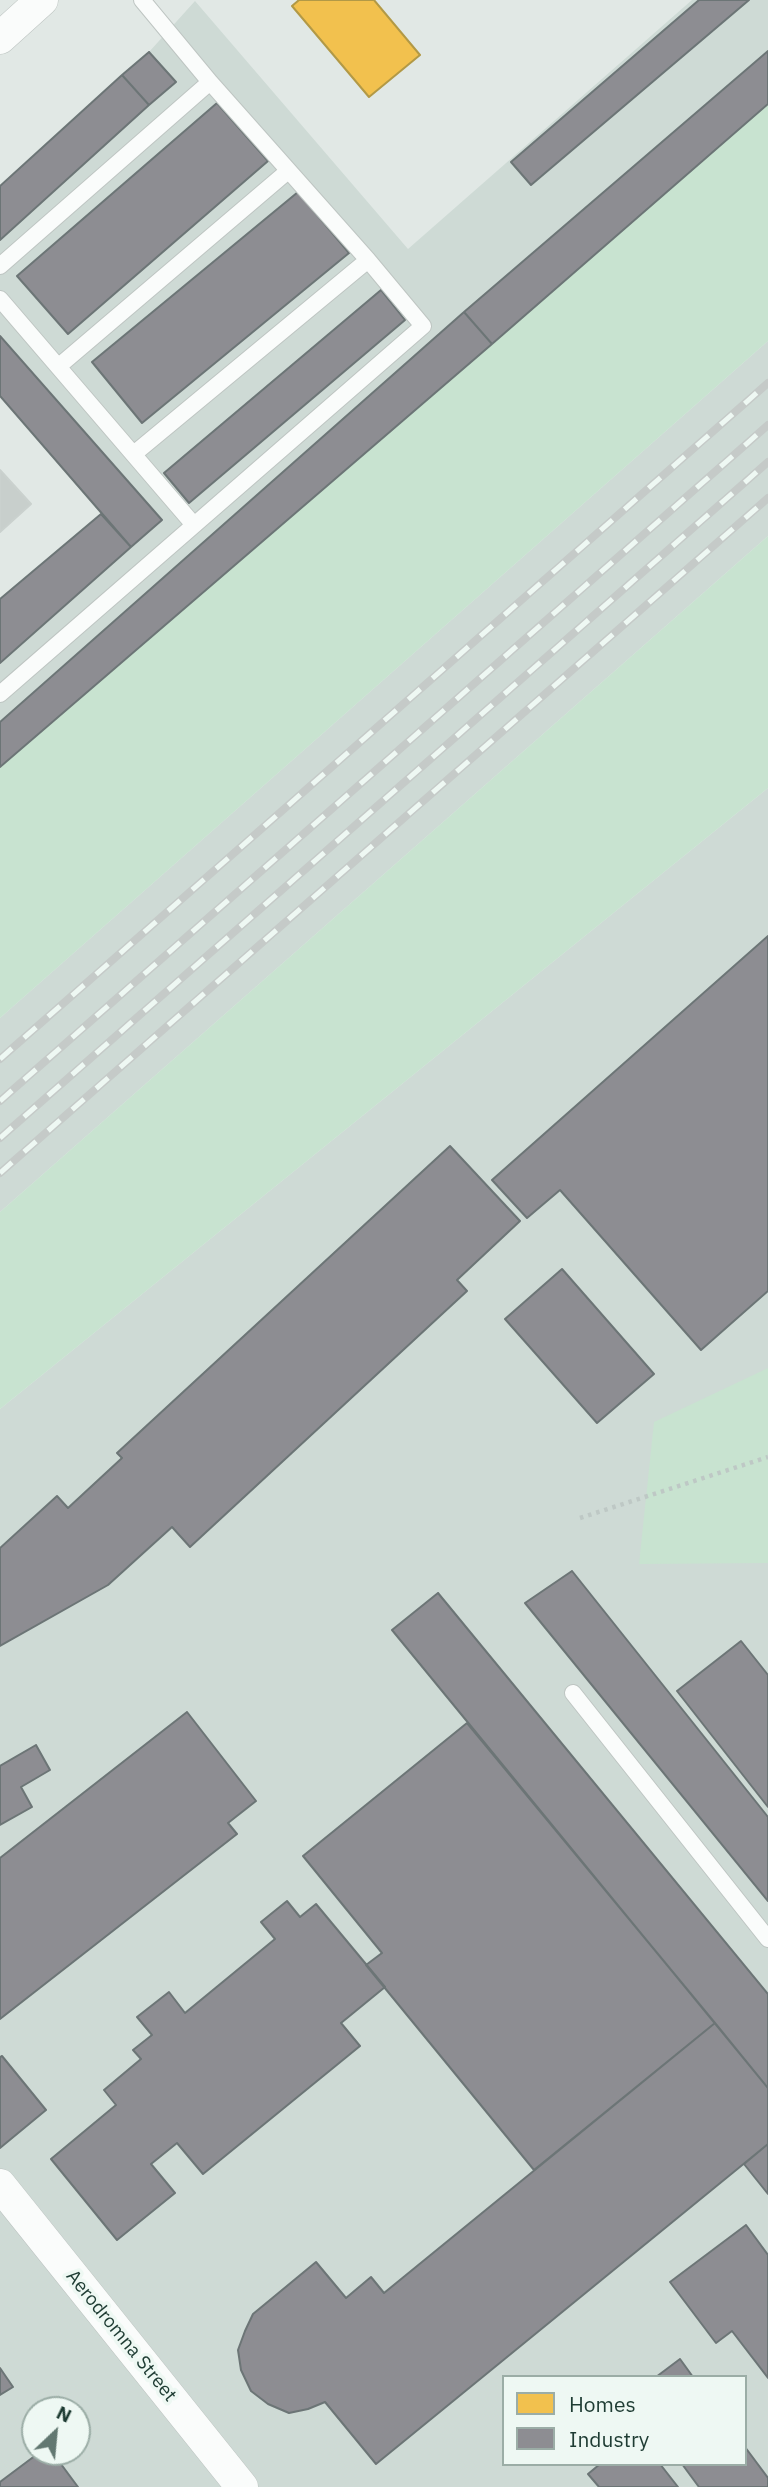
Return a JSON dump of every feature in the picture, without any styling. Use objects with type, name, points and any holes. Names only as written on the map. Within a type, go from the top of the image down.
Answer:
[{"type":"street","points":[[0,38],[42,0]]},
{"type":"street","name":"Aerodromna Street","points":[[0,2185],[242,2487]]},
{"type":"lane","points":[[0,694],[423,326],[142,0]]},
{"type":"lane","points":[[0,266],[210,82]]},
{"type":"lane","points":[[59,366],[288,171]]},
{"type":"lane","points":[[135,453],[368,260]]},
{"type":"lane","points":[[0,299],[135,453],[194,525]]},
{"type":"lane","points":[[573,1693],[768,1938]]},
{"type":"path","points":[[580,1518],[768,1457]]},
{"type":"shaded area","points":[[692,0],[768,0],[768,104],[0,767],[0,599],[101,514],[0,396],[0,186],[149,52],[195,1],[408,249]]},
{"type":"shaded area","points":[[768,341],[768,536],[0,1212],[0,1018]]},
{"type":"shaded area","points":[[768,788],[768,2487],[0,2487],[0,1409]]},
{"type":"green space","points":[[768,104],[768,341],[0,1018],[0,767]]},
{"type":"green space","points":[[768,536],[768,788],[0,1409],[0,1212]]},
{"type":"green space","points":[[768,1368],[768,1563],[639,1564],[654,1422]]},
{"type":"building: Homes","points":[[299,0],[374,0],[420,55],[369,97],[292,6]]},
{"type":"building: Industry","points":[[699,0],[749,0],[531,185],[511,162]]},
{"type":"building: Industry","points":[[768,51],[768,104],[492,344],[464,312]]},
{"type":"building: Industry","points":[[149,52],[176,82],[149,105],[122,75]]},
{"type":"building: Industry","points":[[122,75],[149,105],[0,240],[0,186]]},
{"type":"building: Industry","points":[[217,103],[268,161],[68,334],[17,276]]},
{"type":"building: Industry","points":[[298,192],[349,253],[142,423],[92,362]]},
{"type":"building: Industry","points":[[381,290],[405,320],[189,503],[164,473]]},
{"type":"building: Industry","points":[[464,312],[492,344],[0,767],[0,722]]},
{"type":"building: Industry","points":[[0,336],[162,520],[131,547],[0,396]]},
{"type":"building: Industry","points":[[101,514],[131,547],[0,663],[0,599]]},
{"type":"building: Industry","points":[[768,936],[768,1291],[701,1350],[560,1190],[527,1218],[492,1180]]},
{"type":"building: Industry","points":[[450,1146],[520,1221],[457,1280],[467,1291],[190,1547],[172,1527],[108,1585],[0,1646],[0,1548],[57,1496],[68,1508],[122,1458],[117,1453]]},
{"type":"building: Industry","points":[[562,1269],[654,1374],[597,1423],[505,1319]]},
{"type":"building: Industry","points":[[572,1571],[768,1817],[768,1901],[525,1603]]},
{"type":"building: Industry","points":[[438,1593],[768,1994],[768,2088],[392,1630]]},
{"type":"building: Industry","points":[[741,1641],[768,1675],[768,1807],[677,1691]]},
{"type":"building: Industry","points":[[187,1712],[256,1801],[228,1823],[237,1834],[0,2019],[0,1858]]},
{"type":"building: Industry","points":[[467,1723],[715,2023],[534,2170],[366,1965],[382,1953],[303,1856]]},
{"type":"building: Industry","points":[[36,1745],[50,1770],[21,1787],[32,1807],[0,1825],[0,1766]]},
{"type":"building: Industry","points":[[287,1901],[300,1917],[316,1904],[385,1987],[341,2023],[360,2046],[203,2174],[177,2143],[151,2164],[175,2193],[117,2240],[51,2159],[116,2105],[104,2090],[141,2059],[133,2050],[152,2035],[137,2017],[169,1992],[185,2013],[275,1939],[261,1922]]},
{"type":"building: Industry","points":[[715,2023],[768,2088],[768,2144],[376,2464],[325,2402],[289,2413],[268,2404],[251,2391],[241,2370],[238,2350],[253,2314],[316,2262],[346,2298],[371,2277],[384,2293]]},
{"type":"building: Industry","points":[[2,2056],[46,2110],[0,2148],[0,2057]]},
{"type":"building: Industry","points":[[768,2144],[768,2194],[744,2164]]},
{"type":"building: Industry","points":[[746,2225],[768,2255],[768,2378],[732,2331],[716,2343],[670,2282]]},
{"type":"building: Industry","points":[[680,2359],[692,2375],[659,2375]]},
{"type":"building: Industry","points":[[0,2368],[13,2387],[0,2395]]},
{"type":"building: Industry","points":[[747,2450],[768,2478],[768,2487],[699,2487],[683,2466],[747,2466]]},
{"type":"building: Industry","points":[[21,2466],[62,2466],[78,2487],[0,2487],[0,2482]]},
{"type":"building: Industry","points":[[598,2466],[662,2466],[678,2487],[599,2487],[588,2474]]},
{"type":"building: Other","points":[[0,470],[31,504],[0,532]]},
{"type":"railway","points":[[0,1059],[768,383]]},
{"type":"railway","points":[[0,1101],[768,425]]},
{"type":"railway","points":[[0,1138],[768,462]]},
{"type":"railway","points":[[0,1173],[768,498]]}]
